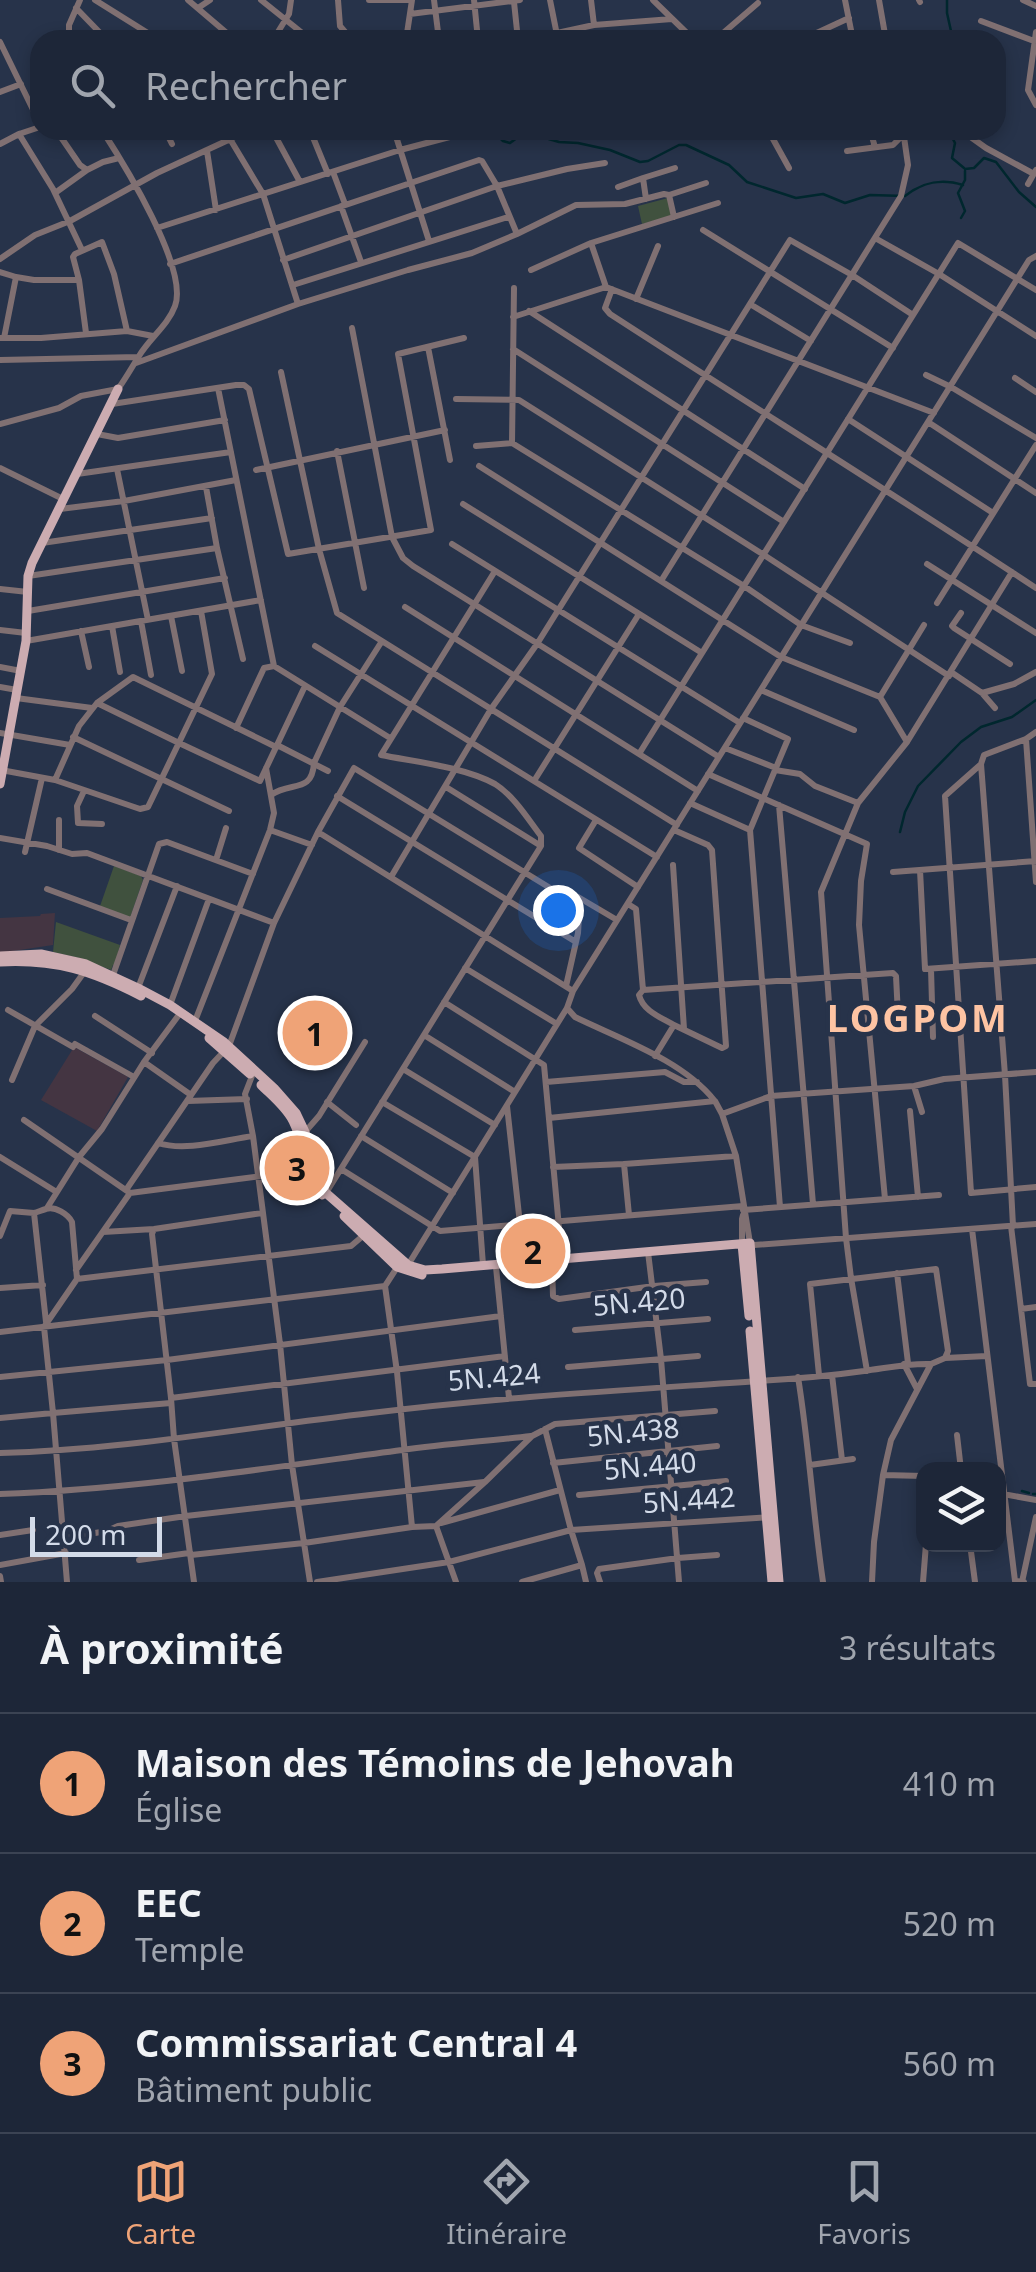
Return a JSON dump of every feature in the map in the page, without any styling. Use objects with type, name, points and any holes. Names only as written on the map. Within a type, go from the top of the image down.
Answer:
[{"type":"main road","points":[[0,784],[5,734],[26,637],[28,576],[118,389]]},
{"type":"main road","points":[[0,960],[28,954],[86,964],[170,1005],[227,1048],[291,1118],[320,1194],[402,1264],[423,1275],[748,1245],[775,1582]]},
{"type":"main road","points":[[0,960],[85,970],[196,1021],[290,1105],[304,1132],[310,1170],[366,1233]]},
{"type":"main road","points":[[402,1264],[425,1270],[559,1261]]},
{"type":"street","points":[[94,0],[137,30]]},
{"type":"street","points":[[188,0],[223,30]]},
{"type":"street","points":[[198,8],[210,0]]},
{"type":"street","points":[[260,0],[298,30]]},
{"type":"street","points":[[279,30],[290,10],[290,0]]},
{"type":"street","points":[[338,0],[343,30]]},
{"type":"street","points":[[370,0],[412,0],[408,30]]},
{"type":"street","points":[[434,0],[438,30]]},
{"type":"street","points":[[410,14],[516,0],[518,30]]},
{"type":"street","points":[[550,0],[557,30]]},
{"type":"street","points":[[591,0],[594,26]]},
{"type":"street","points":[[654,0],[684,30]]},
{"type":"street","points":[[845,0],[851,30]]},
{"type":"street","points":[[879,0],[884,30]]},
{"type":"street","points":[[1023,0],[1036,6]]},
{"type":"street","points":[[726,30],[758,2]]},
{"type":"street","points":[[70,30],[77,3]]},
{"type":"street","points":[[77,3],[99,30]]},
{"type":"street","points":[[475,3],[477,30]]},
{"type":"street","points":[[823,30],[849,18]]},
{"type":"street","points":[[580,30],[672,19]]},
{"type":"street","points":[[981,20],[1034,41]]},
{"type":"street","points":[[1036,32],[1028,90],[1036,105]]},
{"type":"street","points":[[0,42],[30,103]]},
{"type":"street","points":[[0,92],[21,84]]},
{"type":"street","points":[[0,144],[30,129]]},
{"type":"street","points":[[19,134],[55,193],[82,250]]},
{"type":"street","points":[[64,140],[87,170]]},
{"type":"street","points":[[0,424],[59,408],[81,396],[118,389],[170,316],[178,296],[178,284],[157,228],[108,140]]},
{"type":"street","points":[[170,140],[172,144]]},
{"type":"street","points":[[0,260],[35,235],[70,221],[226,140]]},
{"type":"street","points":[[231,140],[263,194],[298,304]]},
{"type":"street","points":[[277,140],[300,182]]},
{"type":"street","points":[[315,140],[343,205],[361,262]]},
{"type":"street","points":[[397,140],[428,242]]},
{"type":"street","points":[[157,228],[438,140]]},
{"type":"street","points":[[773,140],[788,168]]},
{"type":"street","points":[[873,140],[875,147]]},
{"type":"street","points":[[846,151],[893,146],[898,140]]},
{"type":"street","points":[[661,581],[903,192],[908,165],[905,140]]},
{"type":"street","points":[[975,140],[1035,172],[1028,184]]},
{"type":"street","points":[[207,151],[216,210]]},
{"type":"street","points":[[55,193],[87,170],[118,158]]},
{"type":"street","points":[[170,264],[479,160],[497,186],[517,234]]},
{"type":"street","points":[[283,260],[497,186],[605,164]]},
{"type":"street","points":[[618,187],[675,168]]},
{"type":"street","points":[[643,178],[646,199]]},
{"type":"street","points":[[0,360],[137,360],[298,304],[472,253],[576,205],[625,204],[706,184]]},
{"type":"street","points":[[669,195],[674,217]]},
{"type":"street","points":[[531,270],[590,244],[718,203]]},
{"type":"street","points":[[293,284],[508,217]]},
{"type":"street","points":[[704,230],[893,348]]},
{"type":"street","points":[[875,238],[1036,336]]},
{"type":"street","points":[[391,878],[491,709],[537,644],[790,240],[914,314]]},
{"type":"street","points":[[86,333],[73,257],[104,243],[127,332]]},
{"type":"street","points":[[639,754],[958,243],[1036,290]]},
{"type":"street","points":[[590,244],[608,288],[608,312],[1036,588]]},
{"type":"street","points":[[636,298],[658,246]]},
{"type":"street","points":[[570,989],[628,904],[1035,255]]},
{"type":"street","points":[[0,272],[34,280],[78,280]]},
{"type":"street","points":[[16,277],[2,338],[127,332],[153,336]]},
{"type":"street","points":[[512,443],[514,288]]},
{"type":"street","points":[[514,316],[608,288],[934,413]]},
{"type":"street","points":[[750,304],[811,341]]},
{"type":"street","points":[[528,311],[805,489]]},
{"type":"street","points":[[352,328],[392,537],[403,558],[719,757]]},
{"type":"street","points":[[112,404],[236,385],[249,389],[285,551],[291,554],[432,530],[398,354],[464,338]]},
{"type":"street","points":[[428,347],[450,460]]},
{"type":"street","points":[[513,349],[784,522]]},
{"type":"street","points":[[281,372],[337,614],[712,850],[725,1047],[674,1025],[642,1004],[636,909],[628,904]]},
{"type":"street","points":[[926,375],[951,386],[1036,441],[937,603]]},
{"type":"street","points":[[1015,378],[1036,392]]},
{"type":"street","points":[[218,388],[274,666]]},
{"type":"street","points":[[456,399],[519,400],[982,693],[996,708]]},
{"type":"street","points":[[97,434],[118,438],[225,420]]},
{"type":"street","points":[[848,420],[994,513]]},
{"type":"street","points":[[928,422],[1036,493]]},
{"type":"street","points":[[256,470],[445,430]]},
{"type":"street","points":[[476,446],[512,443],[801,625],[850,644]]},
{"type":"street","points":[[337,451],[364,588]]},
{"type":"street","points":[[76,474],[231,452]]},
{"type":"street","points":[[478,466],[781,657],[880,696],[908,742]]},
{"type":"street","points":[[0,468],[61,504],[124,501],[236,480]]},
{"type":"street","points":[[117,470],[142,592],[151,675]]},
{"type":"street","points":[[206,487],[243,659]]},
{"type":"street","points":[[463,504],[702,654]]},
{"type":"street","points":[[41,543],[212,518]]},
{"type":"street","points":[[452,544],[681,687],[742,721],[788,739],[750,830],[780,1207]]},
{"type":"street","points":[[28,576],[217,548]]},
{"type":"street","points":[[927,564],[1036,633]]},
{"type":"street","points":[[326,1192],[541,846],[542,836],[506,794],[489,782],[456,770],[382,754],[495,571]]},
{"type":"street","points":[[867,1371],[846,1238],[820,896],[858,803],[908,742],[1012,572]]},
{"type":"street","points":[[28,612],[225,578]]},
{"type":"street","points":[[0,589],[28,592]]},
{"type":"street","points":[[0,630],[26,637],[81,631],[261,600]]},
{"type":"street","points":[[406,607],[698,790]]},
{"type":"street","points":[[2,770],[56,780],[144,809],[148,807],[212,674],[201,611]]},
{"type":"street","points":[[961,613],[952,626],[1010,664]]},
{"type":"street","points":[[534,781],[640,614]]},
{"type":"street","points":[[170,616],[182,672]]},
{"type":"street","points":[[880,696],[924,625]]},
{"type":"street","points":[[112,626],[120,672]]},
{"type":"street","points":[[81,631],[89,667]]},
{"type":"street","points":[[271,795],[305,784],[311,778],[340,707],[382,641]]},
{"type":"street","points":[[315,646],[656,857]]},
{"type":"street","points":[[236,728],[264,668],[274,666],[390,738]]},
{"type":"street","points":[[0,668],[21,671]]},
{"type":"street","points":[[982,693],[1014,684],[1036,672]]},
{"type":"street","points":[[56,780],[72,741],[96,705],[133,677],[328,771]]},
{"type":"street","points":[[0,687],[16,694],[96,705],[260,780],[306,686]]},
{"type":"street","points":[[761,690],[854,730]]},
{"type":"street","points":[[1036,732],[984,755],[981,764],[1012,1226],[1030,1384],[1036,1384]]},
{"type":"street","points":[[5,734],[72,741],[230,811]]},
{"type":"street","points":[[1026,739],[1036,882]]},
{"type":"street","points":[[725,748],[776,769],[800,774],[815,786],[858,803]]},
{"type":"street","points":[[981,764],[945,796],[971,1193],[1036,1186]]},
{"type":"street","points":[[196,1021],[270,830],[274,813],[266,768]]},
{"type":"street","points":[[76,1270],[188,1098],[227,1048],[274,923],[336,796],[354,768],[555,891],[568,893],[617,920]]},
{"type":"street","points":[[708,774],[867,844],[859,904],[885,1199]]},
{"type":"street","points":[[25,852],[42,778]]},
{"type":"street","points":[[446,787],[541,846]]},
{"type":"street","points":[[84,791],[77,808],[78,824],[102,824]]},
{"type":"street","points":[[336,796],[576,942]]},
{"type":"street","points":[[690,803],[750,830]]},
{"type":"street","points":[[779,805],[813,1204]]},
{"type":"street","points":[[58,820],[59,850]]},
{"type":"street","points":[[596,820],[578,848],[638,887]]},
{"type":"street","points":[[216,860],[226,828]]},
{"type":"street","points":[[270,830],[312,844]]},
{"type":"street","points":[[318,832],[570,989]]},
{"type":"street","points":[[0,838],[72,854],[87,853],[274,923]]},
{"type":"street","points":[[113,976],[158,844],[162,842],[252,874]]},
{"type":"street","points":[[893,872],[1035,861]]},
{"type":"street","points":[[672,864],[684,1029]]},
{"type":"street","points":[[920,870],[925,969],[1036,961]]},
{"type":"street","points":[[138,988],[177,886]]},
{"type":"street","points":[[47,889],[132,920]]},
{"type":"street","points":[[0,1332],[384,1286],[432,1226],[567,1008],[579,917],[568,893]]},
{"type":"street","points":[[170,1005],[209,899]]},
{"type":"street","points":[[466,968],[557,1024]]},
{"type":"street","points":[[931,969],[933,1037]]},
{"type":"street","points":[[12,1080],[36,1026],[85,970]]},
{"type":"street","points":[[642,990],[895,974],[898,1015]]},
{"type":"street","points":[[444,1002],[544,1065],[558,1221],[559,1261],[553,1296],[559,1299],[706,1282]]},
{"type":"street","points":[[567,1008],[574,1017],[699,1082],[714,1101],[736,1156],[748,1245],[1036,1224]]},
{"type":"street","points":[[8,1010],[134,1076]]},
{"type":"street","points":[[0,1236],[10,1211],[34,1214],[47,1208],[55,1191],[180,1014]]},
{"type":"street","points":[[95,1016],[152,1053]]},
{"type":"street","points":[[655,1056],[674,1025]]},
{"type":"street","points":[[424,1035],[515,1092]]},
{"type":"street","points":[[304,1132],[319,1116],[365,1042]]},
{"type":"street","points":[[144,1062],[188,1098],[246,1100]]},
{"type":"street","points":[[403,1069],[495,1125]]},
{"type":"street","points":[[546,1082],[665,1072],[684,1082],[699,1082]]},
{"type":"street","points":[[722,1114],[771,1096],[1036,1072]]},
{"type":"street","points":[[252,1076],[246,1100],[280,1344],[292,1466],[313,1582]]},
{"type":"street","points":[[914,1086],[922,1112]]},
{"type":"street","points":[[549,1118],[714,1101]]},
{"type":"street","points":[[327,1102],[356,1124]]},
{"type":"street","points":[[382,1102],[475,1157]]},
{"type":"street","points":[[507,1106],[520,1224]]},
{"type":"street","points":[[910,1112],[918,1197]]},
{"type":"street","points":[[24,1120],[128,1192],[310,1170]]},
{"type":"street","points":[[158,1143],[183,1146],[253,1136]]},
{"type":"street","points":[[361,1136],[453,1193]]},
{"type":"street","points":[[0,1156],[55,1191]]},
{"type":"street","points":[[554,1167],[736,1156]]},
{"type":"street","points":[[475,1157],[483,1264]]},
{"type":"street","points":[[624,1164],[629,1215]]},
{"type":"street","points":[[341,1169],[440,1231],[939,1195]]},
{"type":"street","points":[[45,1325],[76,1279],[72,1222],[69,1216],[47,1208]]},
{"type":"street","points":[[34,1214],[66,1582]]},
{"type":"street","points":[[103,1232],[262,1214]]},
{"type":"street","points":[[972,1228],[998,1462]]},
{"type":"street","points":[[154,1229],[174,1439],[194,1582]]},
{"type":"street","points":[[76,1279],[351,1246],[366,1233]]},
{"type":"street","points":[[648,1253],[658,1323],[680,1582]]},
{"type":"street","points":[[496,1268],[509,1398]]},
{"type":"street","points":[[819,1375],[809,1287],[812,1283],[934,1268],[948,1351],[945,1358]]},
{"type":"street","points":[[897,1273],[906,1363],[917,1388]]},
{"type":"street","points":[[0,1288],[43,1286]]},
{"type":"street","points":[[384,1286],[406,1449],[412,1527]]},
{"type":"street","points":[[1021,1309],[1036,1307]]},
{"type":"street","points":[[0,1377],[167,1360],[501,1316]]},
{"type":"street","name":"5N.420","points":[[575,1330],[708,1318]]},
{"type":"street","points":[[0,1418],[171,1401],[505,1356]]},
{"type":"street","points":[[568,1366],[698,1356]]},
{"type":"street","points":[[872,1582],[883,1475],[897,1426],[931,1364],[945,1358],[987,1356]]},
{"type":"street","name":"5N.424","points":[[0,1452],[56,1452],[509,1398],[758,1381],[867,1371],[906,1363],[931,1364]]},
{"type":"street","points":[[832,1374],[842,1460]]},
{"type":"street","points":[[798,1377],[823,1582]]},
{"type":"street","points":[[438,1524],[532,1436],[562,1422],[715,1411]]},
{"type":"street","points":[[545,1429],[586,1582]]},
{"type":"street","points":[[957,1435],[960,1462]]},
{"type":"street","points":[[0,1494],[61,1492],[181,1479],[532,1436]]},
{"type":"street","name":"5N.438","points":[[553,1463],[718,1446]]},
{"type":"street","points":[[810,1465],[853,1459]]},
{"type":"street","points":[[883,1475],[916,1476]]},
{"type":"street","name":"5N.440","points":[[579,1495],[726,1481]]},
{"type":"street","points":[[65,1538],[186,1516],[486,1482]]},
{"type":"street","points":[[139,1560],[438,1524],[560,1490]]},
{"type":"street","points":[[1006,1494],[1036,1500]]},
{"type":"street","name":"5N.442","points":[[313,1582],[449,1562],[570,1530],[770,1517]]},
{"type":"street","points":[[1019,1582],[1036,1517]]},
{"type":"street","points":[[1006,1518],[1019,1582]]},
{"type":"street","points":[[438,1524],[456,1582]]},
{"type":"street","points":[[0,1535],[34,1530]]},
{"type":"street","points":[[922,1582],[925,1552]]},
{"type":"street","points":[[971,1552],[975,1582]]},
{"type":"street","points":[[0,1565],[66,1553]]},
{"type":"street","points":[[600,1582],[599,1569],[718,1555]]},
{"type":"street","points":[[522,1582],[543,1579],[582,1564]]},
{"type":"shaded area","points":[[55,913],[53,945],[0,953],[0,918]]},
{"type":"shaded area","points":[[74,1047],[128,1077],[97,1131],[41,1100]]},
{"type":"green space","points":[[668,198],[673,216],[642,224],[638,206]]},
{"type":"green space","points":[[114,866],[143,880],[129,921],[99,909]]},
{"type":"green space","points":[[56,922],[120,945],[115,965],[111,970],[53,952]]},
{"type":"waterway","points":[[947,0],[951,30]]},
{"type":"waterway","points":[[502,140],[514,140]]},
{"type":"waterway","points":[[552,140],[610,150],[640,162],[686,145],[729,165],[747,182],[796,198],[823,194],[845,203],[870,195],[905,196],[932,183],[963,185]]},
{"type":"waterway","points":[[953,140],[952,158],[964,168]]},
{"type":"waterway","points":[[965,169],[974,168],[984,158],[996,162],[1036,207]]},
{"type":"waterway","points":[[961,218],[965,211],[958,193],[965,171]]},
{"type":"waterway","points":[[900,832],[918,786],[961,742],[981,727],[1012,717],[1036,700]]},
{"type":"waterway","points":[[1022,1491],[1029,1493]]},
{"type":"place","name":"Maison des Témoins de Jehovah","points":[[315,1033]]},
{"type":"place","name":"Commissariat Central 4","points":[[297,1168]]},
{"type":"place","name":"EEC","points":[[533,1251]]},
{"type":"district","name":"LOGPOM","points":[[918,1019]]}]
